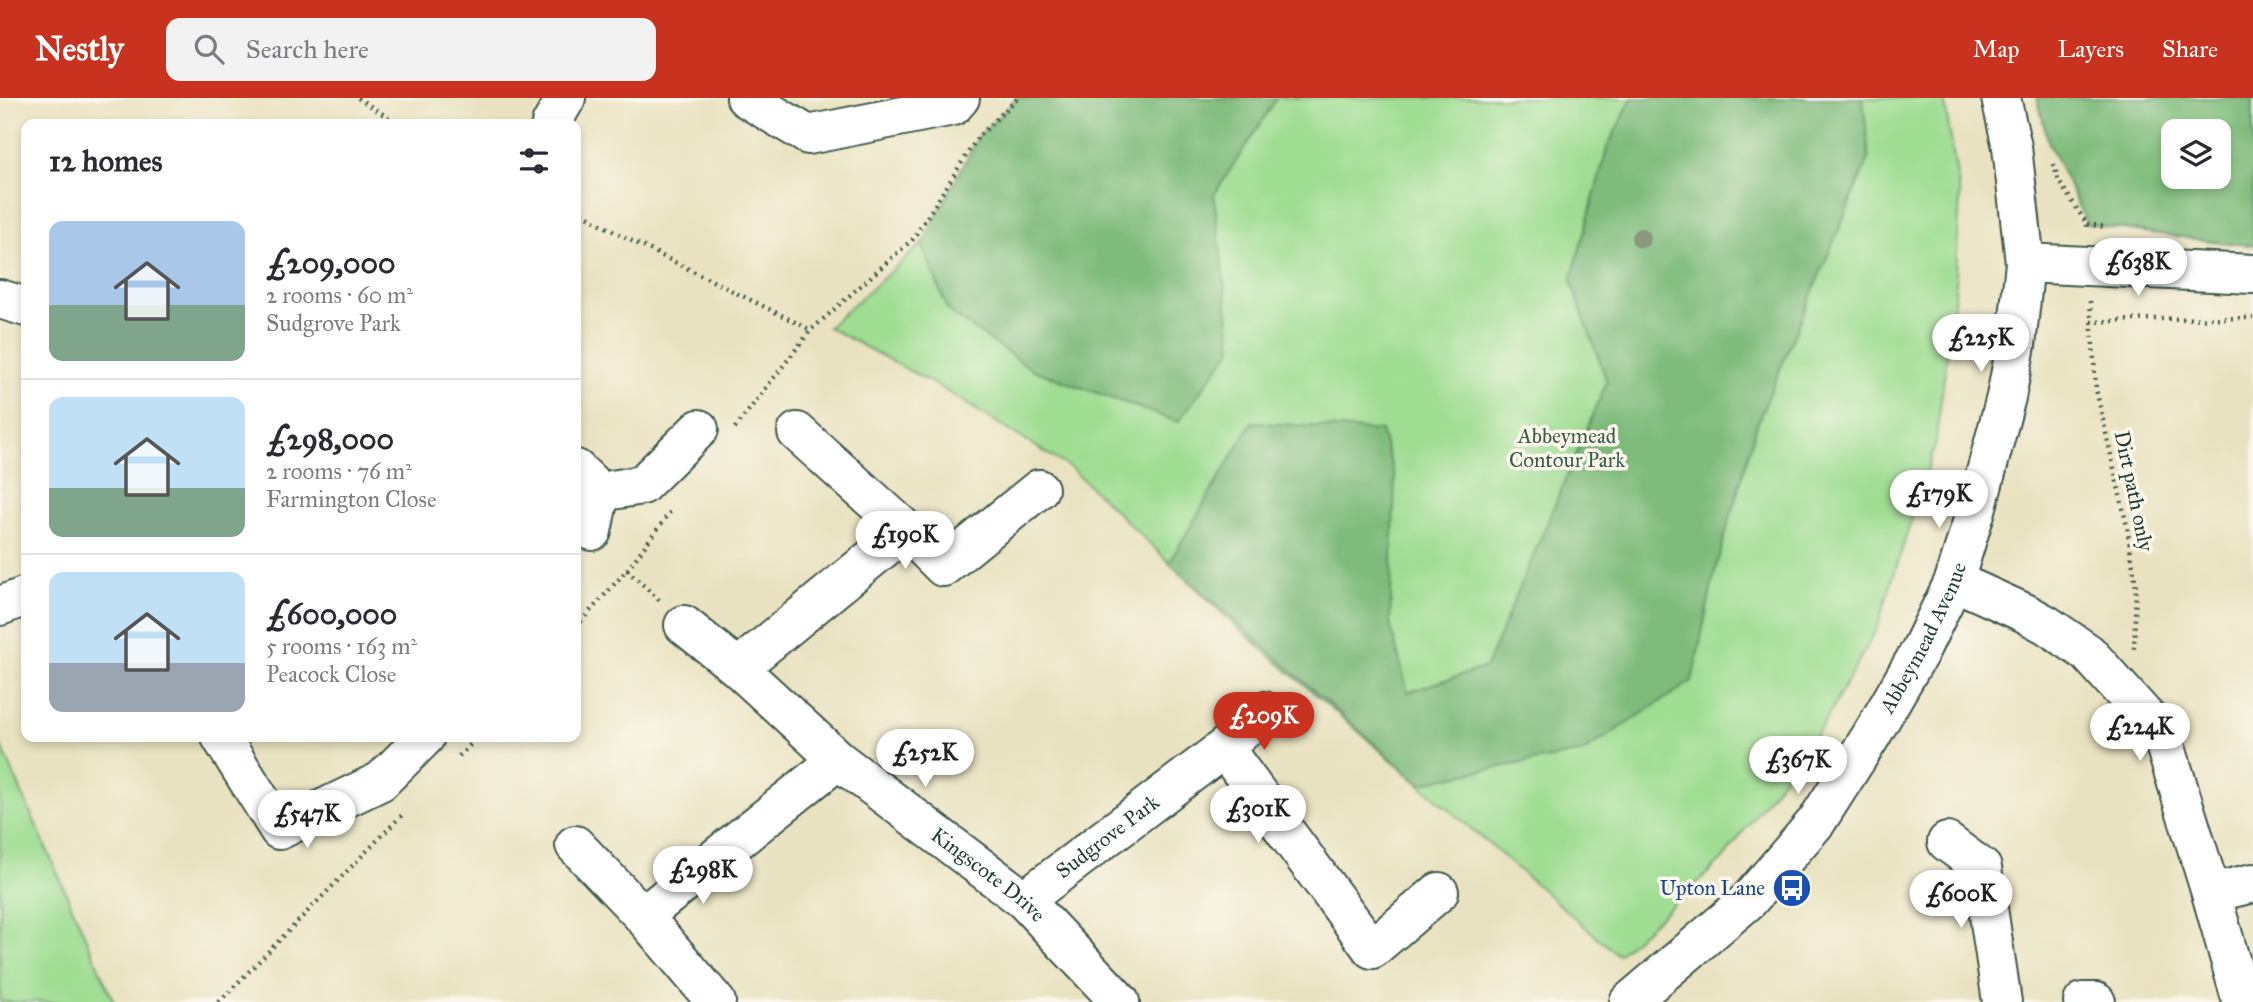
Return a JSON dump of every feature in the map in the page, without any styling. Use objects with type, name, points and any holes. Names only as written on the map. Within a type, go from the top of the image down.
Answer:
[{"type":"street","points":[[554,119],[566,98]]},
{"type":"street","points":[[746,98],[810,141],[953,106],[960,98]]},
{"type":"street","name":"Abbeymead Avenue","points":[[1629,1002],[1749,900],[1817,821],[1919,653],[1954,581],[2007,397],[2025,263],[2012,147],[2001,98]]},
{"type":"street","points":[[2025,263],[2253,274]]},
{"type":"street","points":[[0,299],[21,305]]},
{"type":"street","points":[[797,432],[943,567],[1039,489]]},
{"type":"street","points":[[592,531],[588,480],[642,485],[713,434]]},
{"type":"street","points":[[738,668],[906,530]]},
{"type":"street","points":[[1954,581],[2036,619],[2088,653],[2162,735],[2242,1002]]},
{"type":"street","points":[[0,606],[21,598]]},
{"type":"street","name":"Kingscote Drive","points":[[684,625],[738,668],[838,761],[1024,900],[1120,1002]]},
{"type":"street","name":"Sudgrove Park","points":[[1024,900],[1224,748],[1264,711]]},
{"type":"street","points":[[224,742],[281,846],[381,781],[420,742]]},
{"type":"street","points":[[1224,748],[1372,949],[1439,892]]},
{"type":"street","points":[[643,916],[838,761]]},
{"type":"street","points":[[1947,842],[1982,868],[2002,1002]]},
{"type":"street","points":[[575,845],[643,916],[716,1002]]},
{"type":"street","points":[[2211,893],[2253,883]]},
{"type":"path","points":[[358,98],[390,119]]},
{"type":"path","points":[[713,434],[811,330],[913,239],[978,137],[1018,98]]},
{"type":"path","points":[[2052,156],[2058,180],[2087,223]]},
{"type":"path","points":[[581,212],[616,233],[811,330]]},
{"type":"path","name":"Dirt path only","points":[[2134,654],[2136,586],[2127,526],[2096,389],[2091,323],[2151,319],[2253,318]]},
{"type":"path","points":[[581,621],[626,570],[677,504]]},
{"type":"path","points":[[626,570],[684,625]]},
{"type":"path","points":[[450,765],[473,742]]},
{"type":"path","points":[[219,1002],[413,803]]},
{"type":"green space","points":[[1017,98],[1277,98],[1214,195],[1232,348],[1178,422],[1033,370],[948,311],[922,244],[978,137]]},
{"type":"green space","name":"Abbeymead Contour Park","points":[[1032,98],[1944,98],[1960,194],[1955,294],[1935,445],[1877,628],[1823,725],[1723,859],[1618,955],[1239,629],[1072,469],[938,386],[828,327],[922,244],[987,142]]},
{"type":"green space","points":[[1632,98],[1863,98],[1869,157],[1757,424],[1715,571],[1692,681],[1583,752],[1420,784],[1169,563],[1252,422],[1381,431],[1395,478],[1390,623],[1408,692],[1486,667],[1607,382],[1571,281],[1607,148]]},
{"type":"green space","points":[[2037,98],[2253,98],[2253,245],[2087,224],[2049,144]]},
{"type":"green space","points":[[0,743],[114,1002],[0,1002]]},
{"type":"place","name":"Upton Lane","points":[[1792,888]]}]
